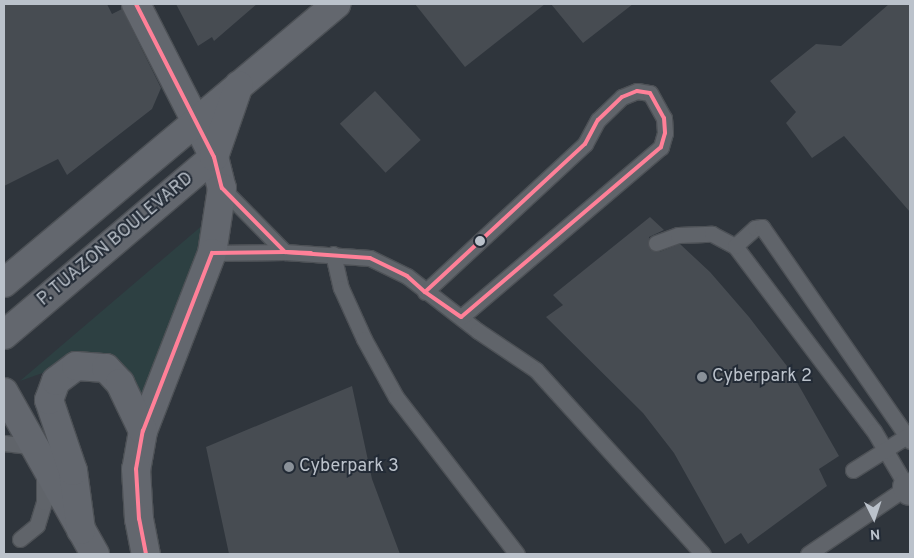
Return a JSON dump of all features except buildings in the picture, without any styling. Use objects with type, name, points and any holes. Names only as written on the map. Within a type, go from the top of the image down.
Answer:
[{"type":"street","points":[[136,4],[197,120],[214,157],[222,188],[212,253],[143,431],[136,470],[138,519],[146,554]]},
{"type":"street","points":[[4,283],[239,83],[337,4]]},
{"type":"street","points":[[214,157],[239,83]]},
{"type":"street","name":"P. TUAZON BOULEVARD","points":[[4,335],[214,157]]},
{"type":"street","points":[[81,530],[73,471],[49,400],[56,381],[76,366],[106,368],[120,383],[143,431]]},
{"type":"street","points":[[4,392],[95,554]]},
{"type":"lane","points":[[425,292],[585,144],[598,120],[622,97],[637,91],[650,93],[664,118],[665,133],[661,147],[462,317]]},
{"type":"lane","points":[[222,188],[285,252]]},
{"type":"lane","points":[[735,246],[755,228],[762,227],[909,438],[853,470]]},
{"type":"lane","points":[[656,243],[678,235],[706,234],[723,238],[735,246],[885,450],[909,488],[808,554]]},
{"type":"lane","points":[[212,253],[285,252],[333,254],[370,258],[388,265],[536,370],[704,554]]},
{"type":"lane","points":[[333,254],[349,305],[396,397],[517,554]]},
{"type":"lane","points":[[4,443],[39,455],[44,502],[36,525],[20,539]]},
{"type":"shaded area","points":[[204,224],[197,263],[144,404],[93,355],[20,381]]},
{"type":"transit line","points":[[136,4],[214,157],[222,188],[285,252],[311,253]]},
{"type":"transit line","points":[[637,91],[650,93],[664,118],[665,133],[661,147],[461,317],[425,292],[585,144],[598,120],[622,97],[637,91]]},
{"type":"transit line","points":[[146,554],[139,519],[136,469],[143,431],[212,253],[285,252],[370,258],[407,276],[425,292]]},
{"type":"place","name":"Cyberpark 2","points":[[702,377]]},
{"type":"place","name":"Cyberpark 3","points":[[289,467]]}]
